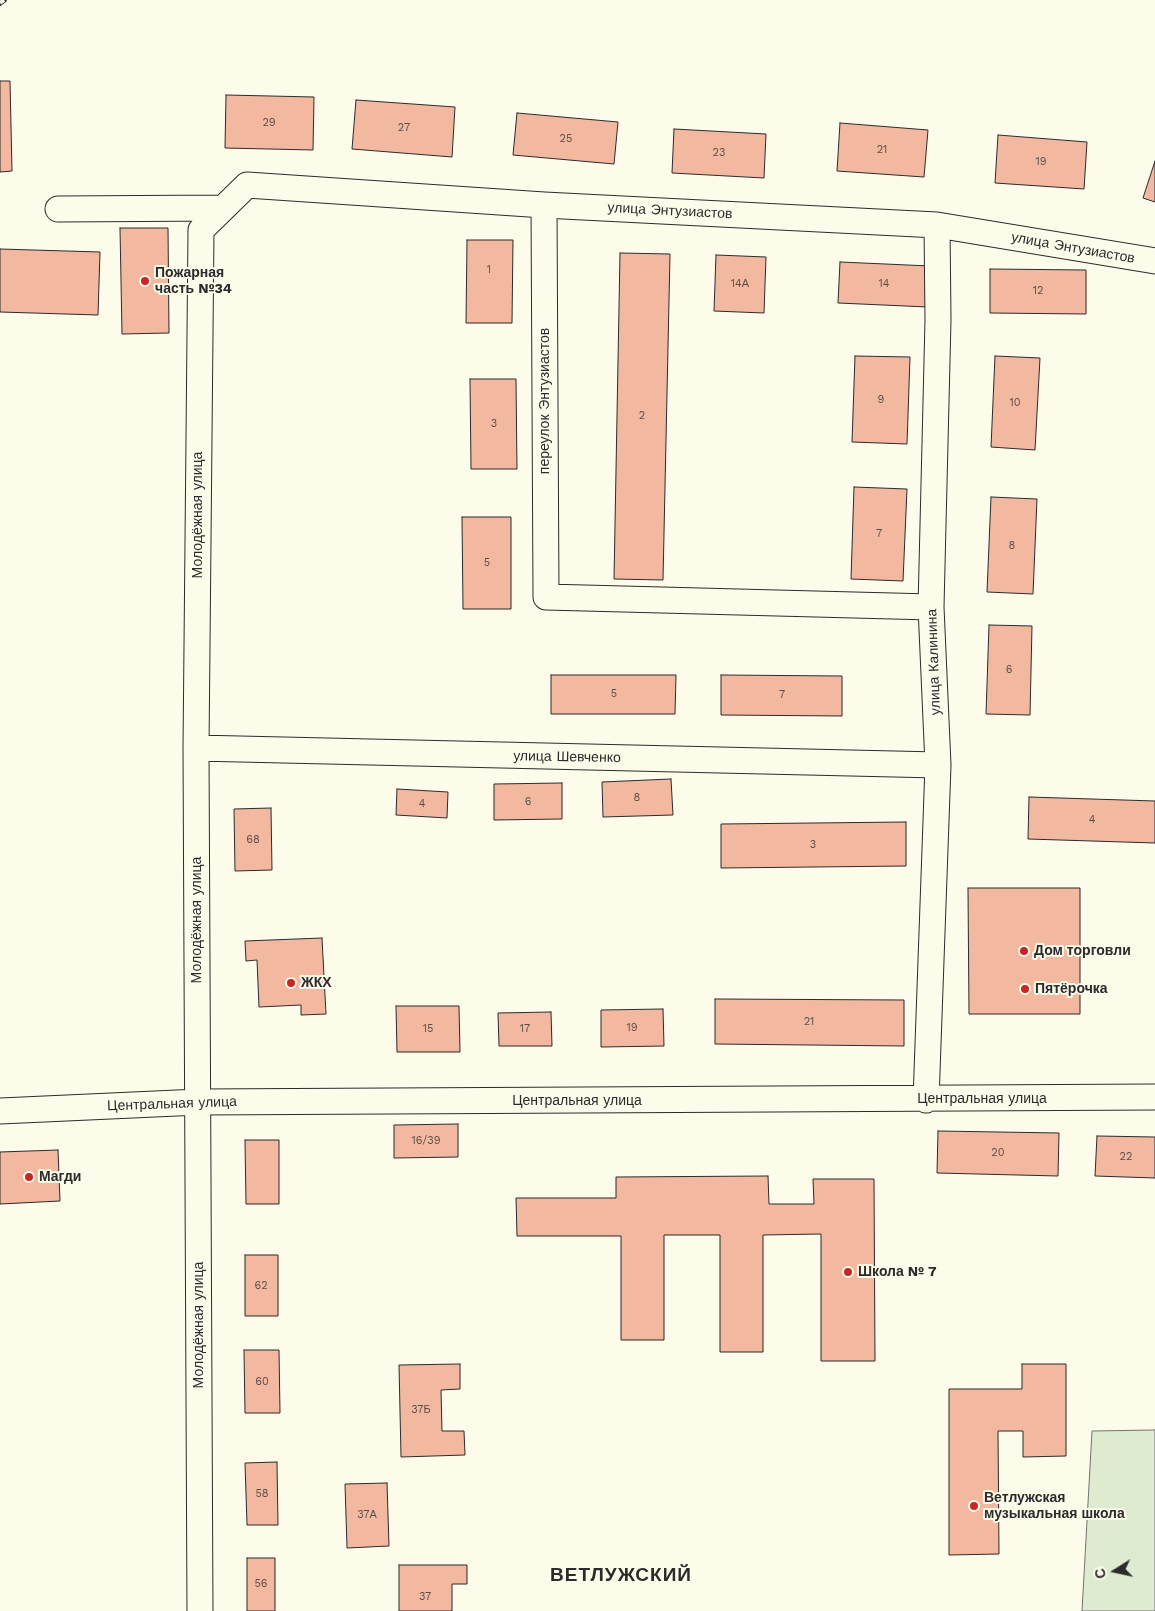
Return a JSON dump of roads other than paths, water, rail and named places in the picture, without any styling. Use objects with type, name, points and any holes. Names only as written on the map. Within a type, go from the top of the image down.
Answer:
[{"type":"street","name":"улица Энтузиастов","points":[[201,230],[247,185],[544,205],[937,225],[1155,261]]},
{"type":"street","name":"переулок Энтузиастов","points":[[544,205],[546,596],[931,607]]},
{"type":"street","points":[[58,209],[222,208]]},
{"type":"street","name":"улица Калинина","points":[[926,1100],[938,765],[931,607],[938,320],[937,225]]},
{"type":"street","name":"Молодёжная улица","points":[[200,1611],[196,748],[201,230]]},
{"type":"street","name":"улица Шевченко","points":[[196,748],[938,765]]},
{"type":"street","name":"Центральная улица","points":[[0,1111],[199,1102],[1155,1098]]},
{"type":"railway","points":[[0,3],[4,0]]},
{"type":"place","name":"Пожарная часть №34","points":[[145,281]]},
{"type":"place","name":"Дом торговли","points":[[1024,951]]},
{"type":"place","name":"ЖКХ","points":[[291,983]]},
{"type":"place","name":"Пятёрочка","points":[[1025,989]]},
{"type":"place","name":"Магди","points":[[29,1177]]},
{"type":"place","name":"Школа № 7","points":[[848,1272]]},
{"type":"place","name":"Ветлужская музыкальная школа","points":[[974,1506]]},
{"type":"district","name":"ВЕТЛУЖСКИЙ","points":[[621,1575]]}]
